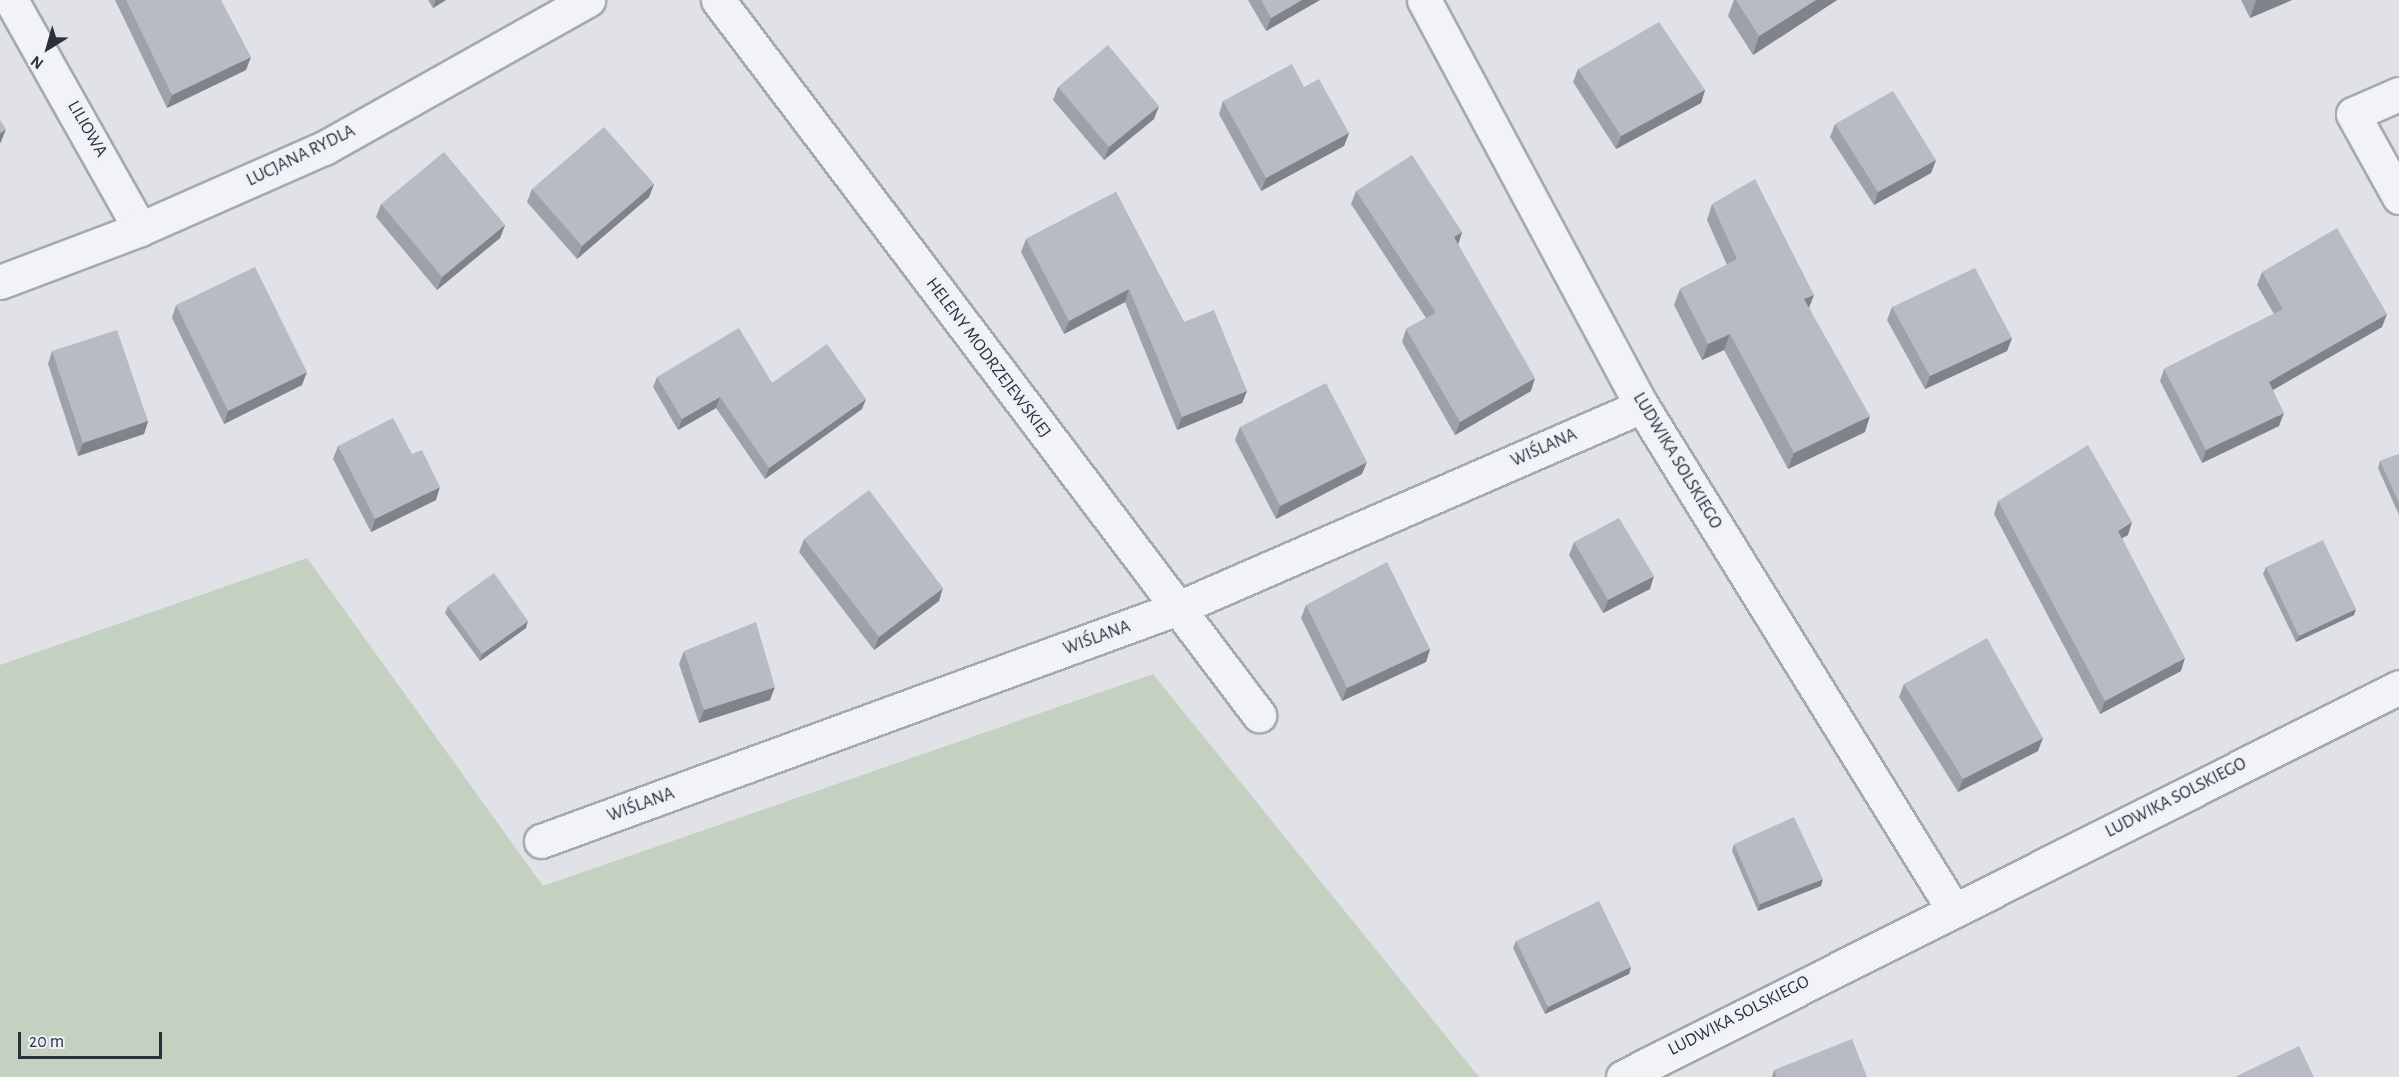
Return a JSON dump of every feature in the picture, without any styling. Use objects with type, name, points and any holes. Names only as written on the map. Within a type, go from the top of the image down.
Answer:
[{"type":"street","name":"LILIOWA","points":[[11,0],[140,229]]},
{"type":"street","name":"LUCJANA RYDLA","points":[[0,282],[140,229],[324,148],[588,0]]},
{"type":"street","name":"HELENY MODRZEJEWSKIEJ","points":[[718,0],[1258,716]]},
{"type":"street","name":"LUDWIKA SOLSKIEGO","points":[[1424,0],[1642,406],[1953,909]]},
{"type":"street","points":[[2399,94],[2354,114],[2399,197]]},
{"type":"street","name":"WIŚLANA","points":[[541,842],[1178,608],[1642,406]]},
{"type":"street","name":"LUDWIKA SOLSKIEGO","points":[[1623,1077],[1953,909],[2399,687]]},
{"type":"green space","points":[[307,558],[543,886],[1153,674],[1479,1077],[0,1077],[0,665]]},
{"type":"building","points":[[126,0],[221,0],[251,57],[172,95]]},
{"type":"building","points":[[1261,0],[1302,0],[1271,18]]},
{"type":"building","points":[[1736,0],[1816,0],[1759,36]]},
{"type":"building","points":[[1659,22],[1705,90],[1621,136],[1578,69]]},
{"type":"building","points":[[1108,45],[1159,106],[1109,147],[1058,87]]},
{"type":"building","points":[[1292,64],[1304,87],[1319,79],[1349,133],[1266,178],[1223,101]]},
{"type":"building","points":[[1893,91],[1936,160],[1878,192],[1835,124]]},
{"type":"building","points":[[0,120],[6,129],[0,133]]},
{"type":"building","points":[[604,127],[654,184],[582,246],[532,189]]},
{"type":"building","points":[[444,152],[505,225],[442,277],[381,204]]},
{"type":"building","points":[[1412,155],[1462,232],[1454,237],[1535,378],[1460,422],[1406,329],[1436,313],[1356,191]]},
{"type":"building","points":[[1755,179],[1814,295],[1804,299],[1870,416],[1794,453],[1730,334],[1708,344],[1680,289],[1737,259],[1712,204]]},
{"type":"building","points":[[1116,192],[1184,322],[1214,310],[1247,391],[1182,417],[1129,289],[1069,321],[1026,239]]},
{"type":"building","points":[[2337,228],[2387,314],[2269,382],[2284,413],[2206,450],[2164,369],[2283,309],[2262,272]]},
{"type":"building","points":[[255,267],[307,372],[228,411],[176,305]]},
{"type":"building","points":[[1975,268],[2012,338],[1930,376],[1892,307]]},
{"type":"building","points":[[739,328],[772,383],[827,344],[866,399],[769,468],[720,397],[682,419],[657,377]]},
{"type":"building","points":[[117,330],[148,421],[83,443],[52,351]]},
{"type":"building","points":[[1326,383],[1367,462],[1280,506],[1240,427]]},
{"type":"building","points":[[393,418],[412,454],[422,450],[440,487],[375,519],[338,446]]},
{"type":"building","points":[[2088,445],[2132,522],[2118,531],[2185,658],[2105,701],[1998,501]]},
{"type":"building","points":[[2399,454],[2399,503],[2380,461]]},
{"type":"building","points":[[869,490],[943,588],[879,637],[804,539]]},
{"type":"building","points":[[1619,518],[1654,576],[1608,600],[1574,542]]},
{"type":"building","points":[[2323,540],[2356,609],[2299,636],[2266,567]]},
{"type":"building","points":[[1387,562],[1430,649],[1347,688],[1306,605]]},
{"type":"building","points":[[494,573],[528,621],[482,654],[448,606]]},
{"type":"building","points":[[756,622],[775,687],[704,710],[684,651]]},
{"type":"building","points":[[1987,638],[2043,738],[1963,779],[1904,684]]},
{"type":"building","points":[[1794,817],[1823,879],[1760,904],[1734,844]]},
{"type":"building","points":[[1599,901],[1631,967],[1548,1007],[1516,941]]},
{"type":"building","points":[[1852,1039],[1867,1077],[1777,1077],[1774,1070]]},
{"type":"building","points":[[2299,1046],[2314,1077],[2235,1077]]}]
